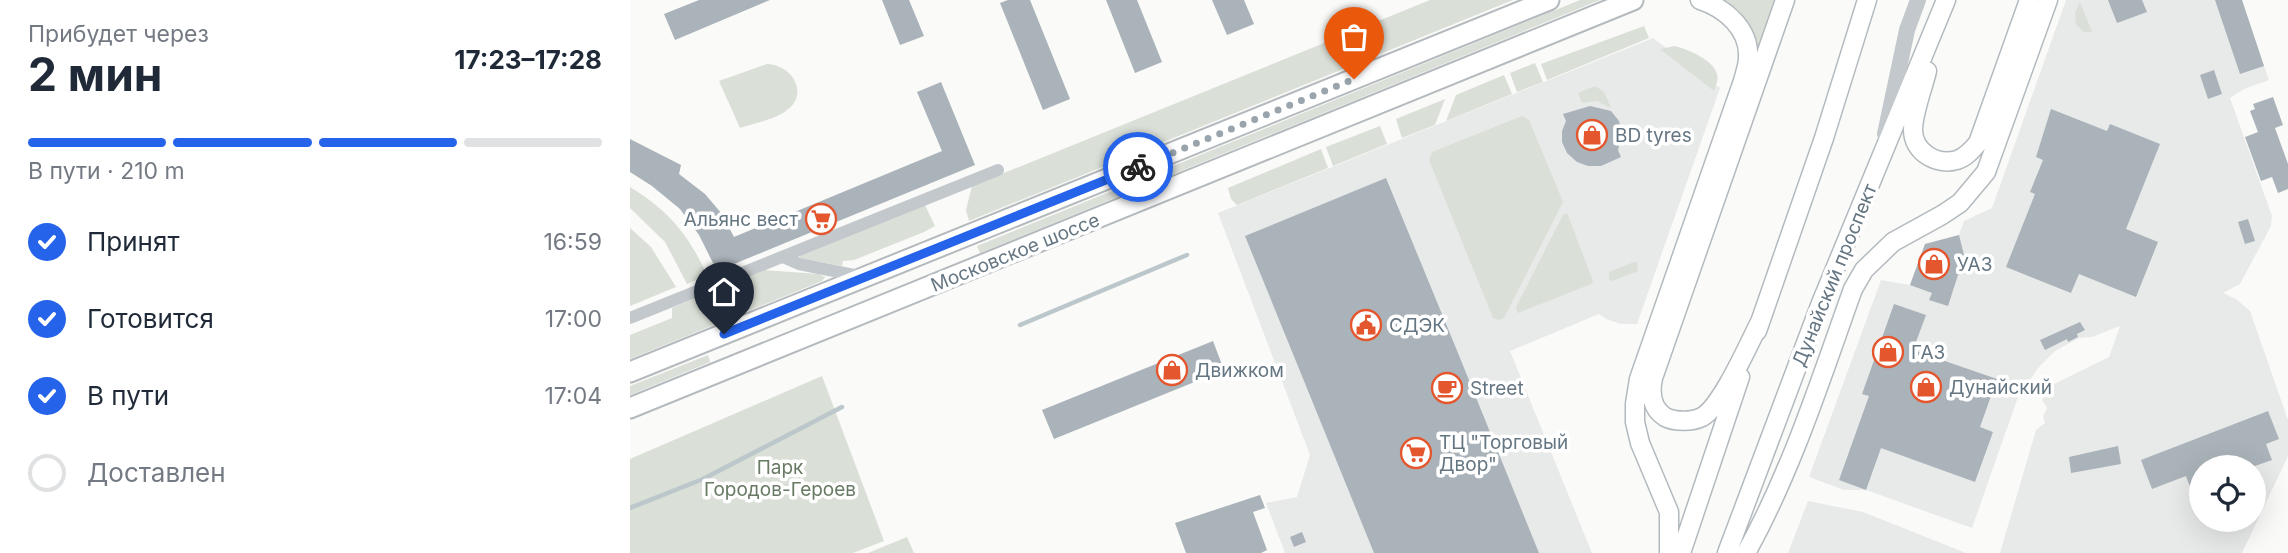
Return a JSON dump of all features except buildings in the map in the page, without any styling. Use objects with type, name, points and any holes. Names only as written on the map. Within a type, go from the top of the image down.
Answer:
[{"type":"main road","name":"Московское шоссе","points":[[630,372],[1549,0]]},
{"type":"main road","name":"Московское шоссе","points":[[630,408],[1633,0]]},
{"type":"main road","points":[[1669,553],[1669,512],[1640,443],[1634,404],[1639,379],[1743,81],[1748,58],[1744,37],[1731,18],[1723,10],[1700,0]]},
{"type":"main road","points":[[1760,320],[1717,403],[1702,417],[1679,421],[1665,417],[1653,401],[1653,378],[1785,0]]},
{"type":"main road","name":"Дунайский проспект","points":[[1727,553],[1821,303],[1946,0]]},
{"type":"main road","points":[[1939,18],[1913,128],[1916,141],[1925,154],[1934,159],[1951,161],[1969,153],[1978,143],[2029,0]]},
{"type":"main road","points":[[1746,553],[1768,512],[1792,456],[1853,289],[1864,270],[1893,242],[1960,203],[1986,172],[2048,0]]},
{"type":"main road","points":[[1681,553],[1824,138],[1867,2]]},
{"type":"street","points":[[1879,163],[1908,30],[1918,0]]},
{"type":"street","points":[[630,318],[998,170]]},
{"type":"street","points":[[783,257],[799,264],[864,277]]},
{"type":"shaded area","points":[[2066,0],[2242,0],[2269,80],[2244,89],[2230,98],[2272,216],[2271,226],[2240,284],[2223,293],[2236,299],[2250,311],[2288,420],[2288,456],[2266,502],[2266,455],[2189,455],[2189,532],[2252,532],[2242,553],[2000,553],[2036,430],[2045,423],[2043,416],[2047,408],[2042,400],[2050,386],[2109,357],[2120,326],[2092,337],[2079,338],[2055,351],[2039,367],[2018,397],[1972,528],[1866,490],[1844,490],[1809,477],[1881,280],[1910,285],[1925,244],[1959,235],[1964,221],[1992,208]]},
{"type":"shaded area","points":[[1653,38],[1720,88],[1637,324],[1621,324],[1599,314],[1510,351],[1592,553],[1285,553],[1266,503],[1297,497],[1310,455],[1218,213]]},
{"type":"shaded area","points":[[1808,501],[1863,512],[1966,553],[1788,553]]},
{"type":"green space","points":[[1430,0],[1513,0],[969,221],[966,210],[972,186]]},
{"type":"green space","points":[[1580,0],[1600,0],[980,253],[977,246]]},
{"type":"green space","points":[[1719,0],[1776,0],[1752,66]]},
{"type":"green space","points":[[2080,2],[2092,32],[2084,32],[2076,25],[2075,13]]},
{"type":"green space","points":[[1644,26],[1649,38],[1547,80],[1541,64]]},
{"type":"green space","points":[[1675,46],[1693,52],[1711,64],[1717,76],[1714,91],[1660,49]]},
{"type":"green space","points":[[1535,63],[1543,82],[1517,92],[1510,73]]},
{"type":"green space","points":[[767,64],[784,69],[791,75],[795,81],[797,96],[794,103],[782,113],[740,128],[719,81]]},
{"type":"green space","points":[[1504,75],[1512,94],[1446,121],[1456,95]]},
{"type":"green space","points":[[1595,86],[1604,92],[1611,108],[1597,101],[1582,103],[1578,93]]},
{"type":"green space","points":[[1445,99],[1435,125],[1402,138],[1396,119]]},
{"type":"green space","points":[[1522,116],[1529,120],[1563,202],[1504,318],[1499,320],[1493,318],[1429,160],[1432,152]]},
{"type":"green space","points":[[1380,126],[1387,144],[1333,166],[1326,147]]},
{"type":"green space","points":[[1321,149],[1328,168],[1237,205],[1231,199],[1228,188]]},
{"type":"green space","points":[[630,187],[656,205],[685,235],[707,275],[687,284],[665,242],[630,208]]},
{"type":"green space","points":[[925,205],[935,226],[924,232],[854,260],[843,261],[842,266],[799,258],[800,256]]},
{"type":"green space","points":[[1567,213],[1593,281],[1518,313],[1516,307],[1563,215]]},
{"type":"green space","points":[[630,228],[651,247],[676,287],[630,306]]},
{"type":"green space","points":[[1637,262],[1638,271],[1612,281],[1609,279],[1609,272]]},
{"type":"green space","points":[[764,270],[819,274],[825,277],[822,281],[630,359],[630,335],[672,318],[672,308]]},
{"type":"green space","points":[[708,355],[710,362],[630,395],[630,386]]},
{"type":"green space","name":"Парк Городов-Героев","points":[[822,376],[884,541],[853,553],[630,553],[630,459]]},
{"type":"green space","points":[[907,537],[914,553],[868,553]]},
{"type":"waterway","points":[[1020,325],[1187,255]]},
{"type":"waterway","points":[[630,508],[703,479],[842,407]]},
{"type":"way so far","points":[[1138,167],[1354,79]]},
{"type":"place","name":"BD tyres","points":[[1592,135]]},
{"type":"place","name":"Альянс вест","points":[[821,219]]},
{"type":"place","name":"УАЗ","points":[[1934,264]]},
{"type":"place","name":"СДЭК","points":[[1366,325]]},
{"type":"place","name":"ГАЗ","points":[[1888,352]]},
{"type":"place","name":"Движком","points":[[1172,370]]},
{"type":"place","name":"Дунайский","points":[[1926,387]]},
{"type":"place","name":"Street","points":[[1447,388]]},
{"type":"place","name":"ТЦ \"Торговый Двор\"","points":[[1416,453]]},
{"type":"route","points":[[724,334],[1138,167]]}]
